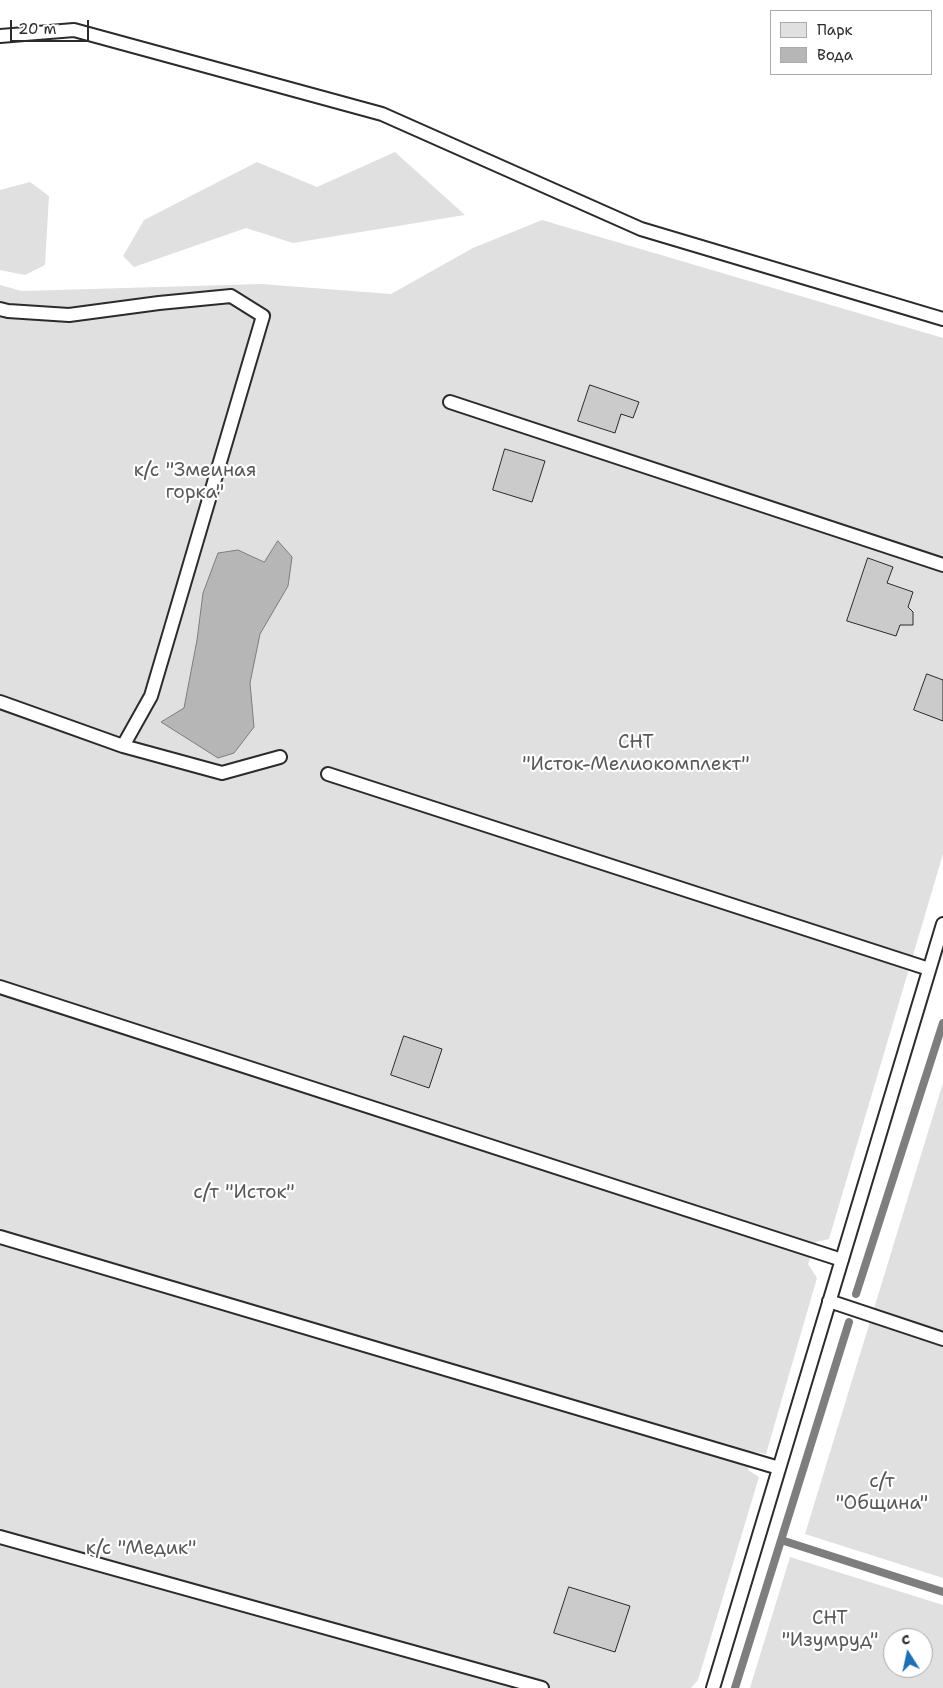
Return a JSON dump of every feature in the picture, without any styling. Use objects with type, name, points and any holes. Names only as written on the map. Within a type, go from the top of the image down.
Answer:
[{"type":"lane","points":[[0,36],[74,30],[382,114],[641,229],[943,319]]},
{"type":"lane","points":[[0,309],[69,315],[231,296],[263,316],[151,696],[123,746]]},
{"type":"lane","points":[[450,402],[943,565]]},
{"type":"lane","points":[[0,702],[123,746],[222,773],[280,757]]},
{"type":"lane","points":[[328,774],[929,969]]},
{"type":"lane","points":[[713,1688],[943,924]]},
{"type":"lane","points":[[0,987],[842,1260]]},
{"type":"lane","points":[[0,1237],[779,1468]]},
{"type":"lane","points":[[829,1302],[943,1339]]},
{"type":"lane","points":[[0,1537],[542,1688]]},
{"type":"green space","points":[[395,152],[465,215],[293,243],[246,228],[134,267],[123,256],[144,220],[257,162],[317,187]]},
{"type":"green space","points":[[30,182],[49,196],[45,265],[25,275],[0,270],[0,190]]},
{"type":"green space","points":[[542,220],[943,338],[943,854],[829,1239],[816,1242],[808,1264],[817,1278],[766,1454],[754,1452],[748,1470],[759,1477],[698,1680],[691,1688],[0,1688],[0,285],[22,291],[261,284],[391,294],[473,248]]},
{"type":"green space","name":"с/т \"Община\"","points":[[943,1083],[943,1578],[805,1534]]},
{"type":"green space","name":"СНТ \"Изумруд\"","points":[[790,1557],[943,1605],[943,1688],[750,1688]]},
{"type":"water","points":[[278,541],[292,557],[288,586],[260,634],[250,683],[254,727],[234,753],[218,758],[161,722],[184,708],[197,640],[203,593],[218,553],[238,550],[264,562]]},
{"type":"building","points":[[590,385],[639,402],[633,418],[621,414],[615,433],[578,421]]},
{"type":"building","points":[[505,449],[545,461],[532,502],[493,490]]},
{"type":"building","points":[[868,558],[893,567],[887,583],[913,592],[908,607],[913,612],[913,625],[900,625],[896,636],[847,621]]},
{"type":"building","points":[[927,674],[943,680],[943,721],[914,710]]},
{"type":"building","points":[[404,1036],[442,1049],[429,1088],[391,1075]]},
{"type":"building","points":[[569,1587],[630,1606],[615,1652],[554,1633]]},
{"type":"waterway","points":[[856,1294],[943,1023]]},
{"type":"waterway","points":[[735,1688],[849,1322]]},
{"type":"waterway","points":[[781,1540],[943,1592]]},
{"type":"park label","name":"к/с \"Змеиная горка\"","points":[[195,482]]},
{"type":"park label","name":"СНТ \"Исток-Мелиокомплект\"","points":[[636,754]]},
{"type":"park label","name":"с/т \"Исток\"","points":[[244,1193]]},
{"type":"park label","name":"к/с \"Медик\"","points":[[141,1549]]}]
